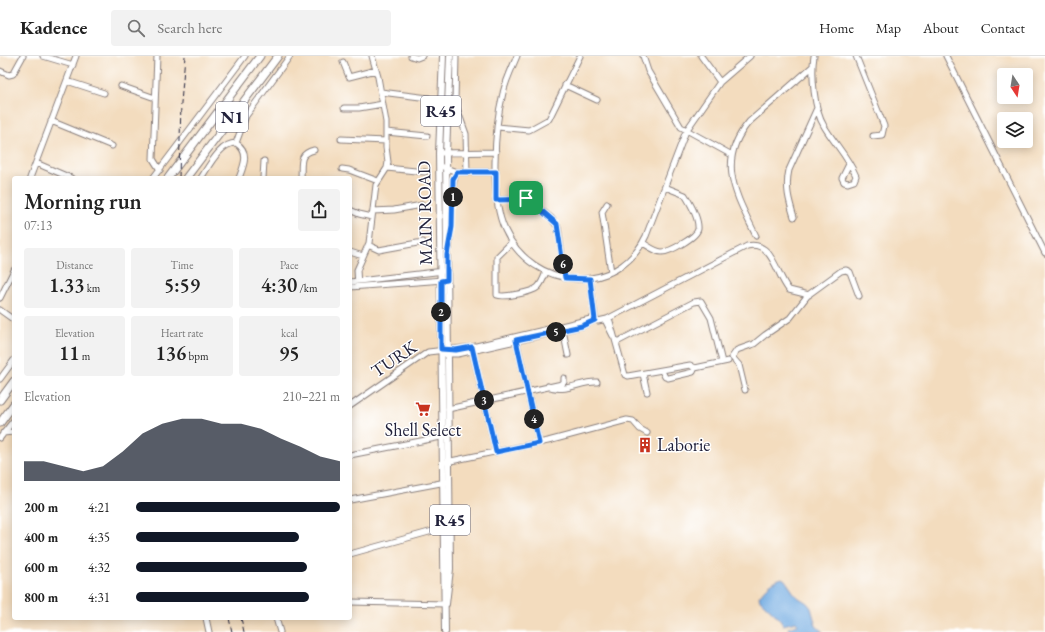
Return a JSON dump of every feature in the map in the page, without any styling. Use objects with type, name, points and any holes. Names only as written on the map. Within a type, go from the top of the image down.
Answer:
[{"type":"highway","name":"N1","points":[[170,176],[260,56]]},
{"type":"highway","name":"N1","points":[[188,176],[278,56]]},
{"type":"highway","points":[[0,400],[12,384]]},
{"type":"highway","points":[[0,423],[12,407]]},
{"type":"main road","name":"MAIN ROAD","points":[[443,56],[439,153],[443,166],[447,255],[444,271]]},
{"type":"main road","name":"MAIN ROAD","points":[[445,632],[445,606],[450,579],[442,352],[444,280],[443,166],[446,153],[450,56]]},
{"type":"main road","name":"MAIN ROAD","points":[[442,352],[448,409],[446,436]]},
{"type":"street","points":[[0,71],[9,75],[13,74],[23,56]]},
{"type":"street","points":[[43,56],[56,58],[73,65]]},
{"type":"street","points":[[31,176],[76,56]]},
{"type":"street","points":[[157,56],[153,159],[160,170]]},
{"type":"street","points":[[155,176],[245,56]]},
{"type":"street","points":[[236,143],[246,116],[290,56]]},
{"type":"street","points":[[357,284],[357,270],[368,245],[378,181],[387,168],[388,162],[383,104],[372,56]]},
{"type":"street","points":[[411,56],[417,58],[422,56]]},
{"type":"street","points":[[456,56],[455,103],[466,134],[467,172]]},
{"type":"street","points":[[517,56],[503,93],[498,127],[496,152],[496,200],[500,216],[511,243],[528,261],[546,272],[565,278],[590,279],[611,272],[626,263],[643,243],[686,131],[720,82],[750,56]]},
{"type":"street","points":[[498,127],[530,130],[551,117],[580,56]]},
{"type":"street","points":[[643,56],[648,71],[680,125],[686,131],[732,155]]},
{"type":"street","points":[[701,56],[720,82]]},
{"type":"street","points":[[814,56],[812,67],[817,108],[824,126],[840,147],[849,164]]},
{"type":"street","points":[[856,56],[884,126],[882,135],[872,136]]},
{"type":"street","points":[[946,56],[1045,253]]},
{"type":"street","points":[[343,62],[349,77],[376,70]]},
{"type":"street","points":[[756,236],[733,187],[731,178],[732,155],[738,138],[749,122],[812,67]]},
{"type":"street","points":[[67,81],[104,93]]},
{"type":"street","points":[[121,86],[155,98]]},
{"type":"street","points":[[565,86],[597,100]]},
{"type":"street","points":[[381,92],[428,98]]},
{"type":"street","points":[[344,108],[359,108],[383,104]]},
{"type":"street","points":[[794,217],[786,189],[787,179],[789,170],[817,108]]},
{"type":"street","points":[[51,121],[112,146]]},
{"type":"street","points":[[386,132],[427,136]]},
{"type":"street","points":[[341,139],[386,141]]},
{"type":"street","points":[[202,176],[228,144],[236,143],[243,147],[245,152],[239,176]]},
{"type":"street","points":[[301,176],[303,155],[306,152],[314,150]]},
{"type":"street","points":[[439,153],[496,152]]},
{"type":"street","points":[[263,176],[264,161]]},
{"type":"street","points":[[36,163],[66,176]]},
{"type":"street","points":[[443,166],[457,172],[496,172]]},
{"type":"street","points":[[387,168],[425,172]]},
{"type":"street","points":[[342,169],[350,170],[378,181]]},
{"type":"street","name":"MAIN ROAD","points":[[447,255],[452,227],[453,179],[457,172]]},
{"type":"street","points":[[643,243],[658,251],[664,252],[692,237],[697,231],[698,223],[685,195],[664,187]]},
{"type":"street","points":[[496,200],[528,199],[555,221],[558,227],[565,278]]},
{"type":"street","points":[[607,204],[602,212],[611,272]]},
{"type":"street","points":[[373,210],[403,209],[422,205]]},
{"type":"street","points":[[352,211],[372,217]]},
{"type":"street","points":[[368,245],[382,250],[423,242]]},
{"type":"street","points":[[511,243],[497,257],[498,295],[505,296],[535,289],[541,284],[546,272]]},
{"type":"street","points":[[590,279],[595,319],[607,319],[741,249],[753,245],[762,247],[766,250],[789,290],[809,295]]},
{"type":"street","points":[[352,253],[363,256]]},
{"type":"street","points":[[745,390],[739,366],[732,357],[732,354],[739,348],[754,344],[790,318],[809,295],[832,276],[846,270],[850,272],[859,296]]},
{"type":"street","points":[[352,286],[357,284],[444,271]]},
{"type":"street","points":[[0,298],[12,274]]},
{"type":"street","points":[[352,283],[357,284],[444,280]]},
{"type":"street","points":[[617,342],[694,302],[701,301],[711,318],[722,362]]},
{"type":"street","points":[[0,310],[12,319]]},
{"type":"street","name":"TURK","points":[[352,405],[428,352],[472,349],[516,338],[586,325],[595,319]]},
{"type":"street","points":[[607,319],[617,342],[625,375],[643,374],[690,365],[695,368]]},
{"type":"street","points":[[561,329],[568,355]]},
{"type":"street","points":[[516,338],[539,443]]},
{"type":"street","points":[[472,349],[496,452]]},
{"type":"street","points":[[662,371],[665,377],[668,378],[693,372],[695,368],[728,361]]},
{"type":"street","points":[[0,379],[12,363]]},
{"type":"street","points":[[643,374],[647,392]]},
{"type":"street","points":[[448,409],[563,383],[564,378]]},
{"type":"street","points":[[548,386],[556,389],[597,382]]},
{"type":"street","points":[[446,462],[539,443],[627,420],[633,421],[647,433]]},
{"type":"street","points":[[2,436],[12,423]]},
{"type":"street","points":[[2,436],[12,433]]},
{"type":"street","points":[[352,455],[446,436]]},
{"type":"street","points":[[352,500],[446,482]]},
{"type":"street","points":[[352,553],[447,527]]},
{"type":"street","points":[[352,602],[445,606]]},
{"type":"street","points":[[206,620],[209,632]]},
{"type":"street","points":[[277,620],[280,632]]},
{"type":"water","points":[[782,578],[796,596],[807,603],[811,608],[816,626],[823,632],[790,632],[788,628],[798,625],[796,622],[783,625],[778,617],[760,600],[759,597],[766,588]]},
{"type":"railway","points":[[179,176],[181,103],[185,56]]},
{"type":"railway","points":[[229,620],[232,632]]},
{"type":"railway","points":[[241,620],[244,632]]},
{"type":"place","name":"Shell Select","points":[[423,409]]},
{"type":"place","name":"Laborie","points":[[645,445]]},
{"type":"route","points":[[457,172],[496,172],[496,200],[526,198],[557,224],[565,278],[576,280],[590,279],[595,320],[582,326],[516,340],[539,443],[496,452],[472,347],[456,350],[441,349],[441,281],[447,280],[447,255],[452,227],[453,179],[457,172]]}]
